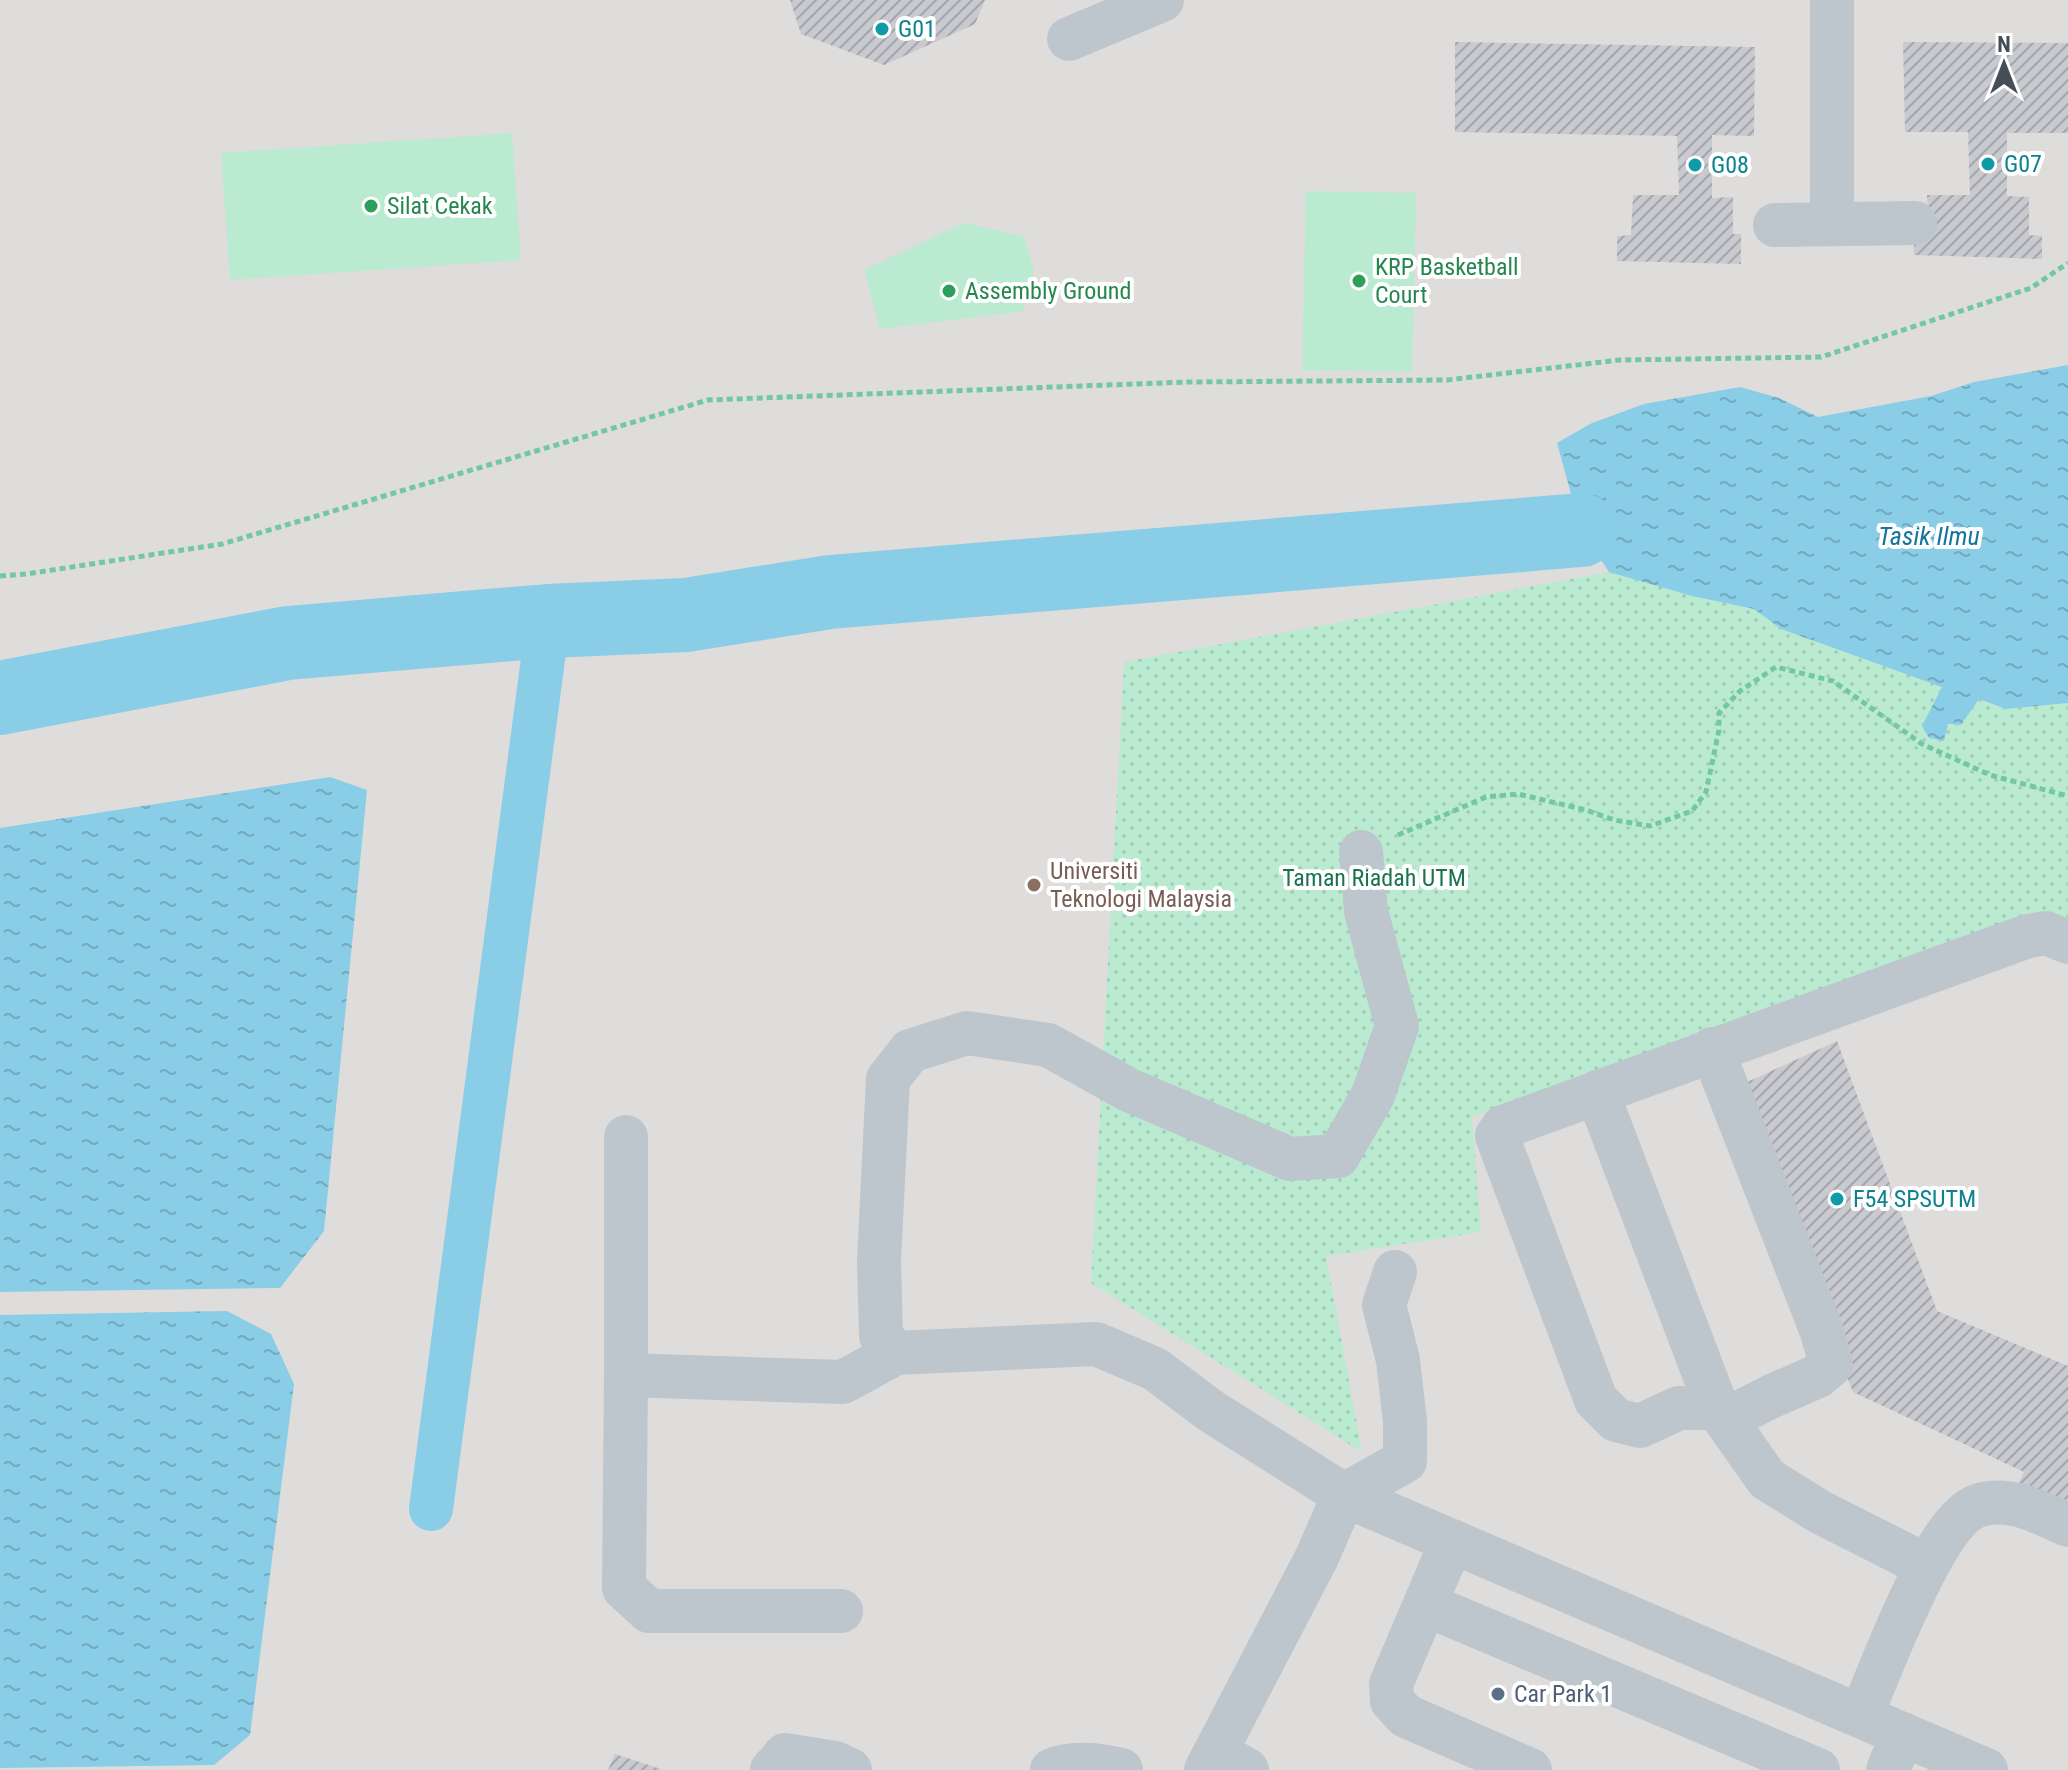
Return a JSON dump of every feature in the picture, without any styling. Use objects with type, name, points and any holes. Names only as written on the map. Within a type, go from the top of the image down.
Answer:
[{"type":"street","points":[[1069,39],[1162,0]]},
{"type":"street","points":[[1832,0],[1832,224]]},
{"type":"street","points":[[1775,225],[1915,223]]},
{"type":"street","points":[[896,1353],[881,1336],[879,1261],[888,1079],[910,1051],[967,1033],[1048,1045],[1129,1090],[1290,1159],[1338,1156],[1373,1095],[1397,1026],[1366,911],[1361,852]]},
{"type":"street","points":[[1712,1049],[1822,1332],[1831,1365],[1818,1376],[1721,1414],[1679,1408],[1640,1426],[1616,1420],[1596,1400],[1497,1136],[1503,1127],[1712,1049],[2028,936],[2046,933],[2068,942]]},
{"type":"street","points":[[1597,1092],[1721,1414],[1767,1479],[1820,1512],[1927,1566]]},
{"type":"street","points":[[626,1137],[624,1588],[649,1611],[841,1611]]},
{"type":"street","points":[[1223,1764],[1344,1495],[1405,1461],[1405,1422],[1398,1360],[1384,1305],[1395,1272]]},
{"type":"street","points":[[626,1375],[843,1382],[896,1353],[1096,1344],[1155,1369],[1211,1411],[1344,1495],[1861,1716],[1896,1752],[1986,1770]]},
{"type":"street","points":[[1861,1716],[1927,1566],[1942,1539],[1961,1518],[1979,1505],[2016,1503],[2068,1525]]},
{"type":"street","points":[[1452,1541],[1391,1684],[1392,1701],[1406,1716],[1530,1770]]},
{"type":"street","points":[[1427,1605],[1818,1770]]},
{"type":"street","points":[[772,1770],[785,1755],[835,1763],[850,1770]]},
{"type":"street","points":[[1052,1770],[1062,1766],[1099,1765],[1121,1770]]},
{"type":"path","points":[[0,576],[222,544],[708,400],[1189,382],[1447,380],[1620,360],[1821,357],[2031,288],[2068,263]]},
{"type":"path","points":[[1361,852],[1486,797],[1518,794],[1614,820],[1650,826],[1692,811],[1706,792],[1719,730],[1719,713],[1740,691],[1776,667],[1833,681],[1922,744],[1990,775],[2068,796]]},
{"type":"shaded area","name":"Universiti Teknologi Malaysia","points":[[0,0],[2068,0],[2068,1770],[0,1770]]},
{"type":"green space","name":"Silat Cekak","points":[[512,133],[521,260],[230,280],[221,153]]},
{"type":"green space","name":"KRP Basketball Court","points":[[1306,191],[1416,193],[1412,372],[1302,370]]},
{"type":"green space","name":"Assembly Ground","points":[[964,223],[1024,236],[1034,270],[1023,311],[880,329],[864,270]]},
{"type":"green space","name":"Taman Riadah UTM","points":[[1609,572],[1692,596],[1754,609],[1781,629],[1943,687],[1923,726],[1961,725],[1979,699],[2006,709],[2068,703],[2068,927],[2045,917],[1472,1117],[1481,1232],[1326,1256],[1362,1452],[1091,1283],[1124,662]]},
{"type":"water","name":"Tasik Ilmu","points":[[2068,365],[2068,703],[2006,709],[1979,699],[1961,725],[1948,724],[1944,741],[1929,738],[1922,726],[1942,687],[1781,629],[1754,609],[1692,596],[1609,572],[1581,530],[1557,443],[1592,423],[1644,404],[1740,387],[1779,398],[1818,417],[1931,396],[1974,382]]},
{"type":"water","points":[[330,777],[367,790],[324,1231],[280,1288],[0,1292],[0,828]]},
{"type":"water","points":[[227,1311],[271,1334],[294,1384],[250,1735],[214,1765],[0,1768],[0,1315]]},
{"type":"building","name":"G01","points":[[790,0],[985,0],[975,24],[884,65],[801,34]]},
{"type":"building","name":"G08","points":[[1455,42],[1755,47],[1754,136],[1712,135],[1712,198],[1733,197],[1733,234],[1741,234],[1741,264],[1617,261],[1617,236],[1631,235],[1633,195],[1679,195],[1677,136],[1455,132]]},
{"type":"building","name":"G07","points":[[1903,42],[2068,43],[2068,133],[2007,133],[2007,196],[2029,197],[2029,235],[2042,236],[2042,259],[1914,255],[1914,234],[1929,232],[1927,195],[1970,195],[1968,132],[1905,132]]},
{"type":"building","name":"F54 SPSUTM","points":[[1837,1041],[1937,1311],[2068,1366],[2068,1518],[2012,1498],[2024,1472],[1853,1392],[1734,1088]]},
{"type":"building","points":[[615,1754],[661,1769],[661,1770],[608,1770]]},
{"type":"waterway","points":[[0,698],[288,643],[548,621],[686,615],[830,592],[1581,530]]},
{"type":"waterway","points":[[431,1509],[548,621]]},
{"type":"place","name":"G01","points":[[882,29]]},
{"type":"place","name":"G07","points":[[1988,164]]},
{"type":"place","name":"G08","points":[[1695,165]]},
{"type":"place","name":"Silat Cekak","points":[[371,206]]},
{"type":"place","name":"KRP Basketball Court","points":[[1359,281]]},
{"type":"place","name":"Assembly Ground","points":[[949,291]]},
{"type":"place","name":"Universiti Teknologi Malaysia","points":[[1034,885]]},
{"type":"place","name":"F54 SPSUTM","points":[[1837,1199]]},
{"type":"place","name":"Car Park 1","points":[[1498,1694]]}]
